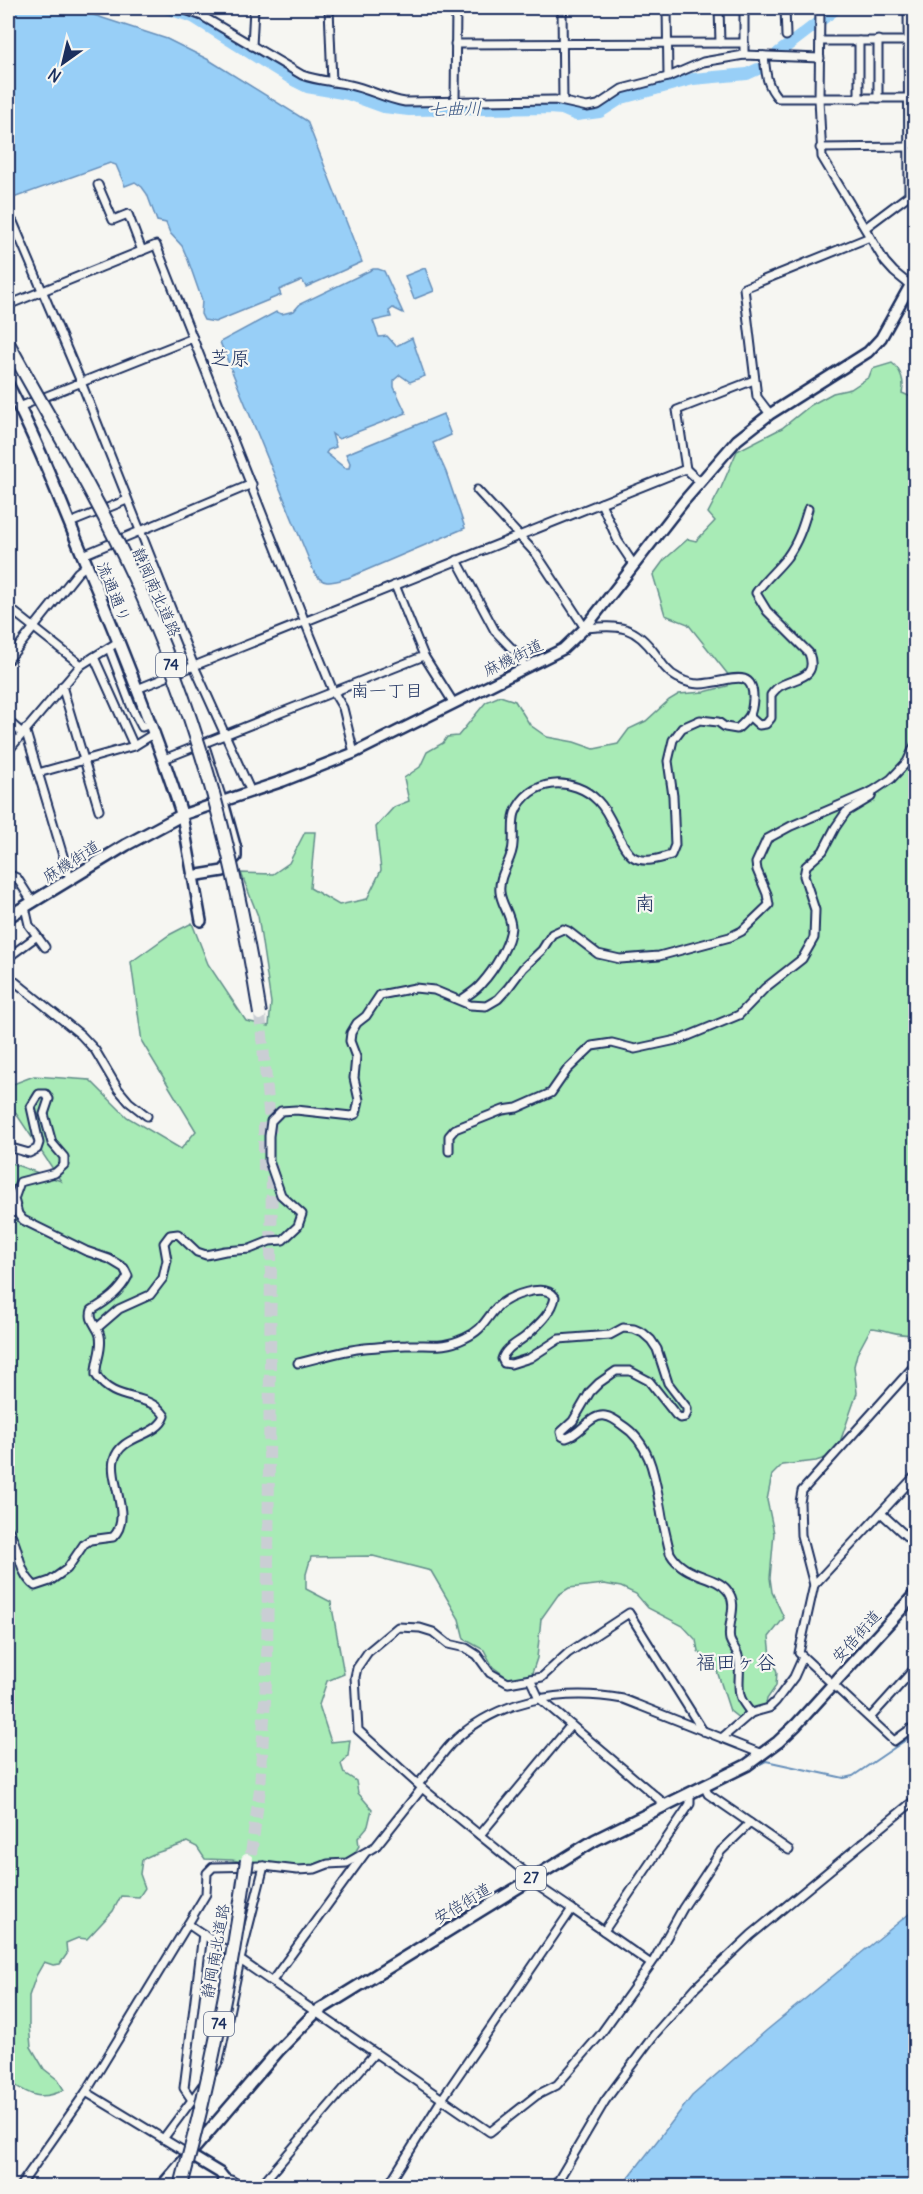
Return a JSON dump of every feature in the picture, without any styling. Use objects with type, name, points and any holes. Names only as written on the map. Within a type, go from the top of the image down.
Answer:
[{"type":"highway","name":"静岡南北道路","points":[[8,343],[105,517],[133,574],[172,668],[206,765],[226,839],[245,923],[258,1015],[225,849],[203,766],[181,700],[152,626],[102,519],[8,350]]},
{"type":"highway","name":"静岡南北道路","points":[[181,2187],[209,2074],[248,1860],[213,2075],[188,2187]]},
{"type":"main road","name":"流通通り","points":[[8,385],[40,449],[85,560],[113,645],[137,689],[164,759],[182,815]]},
{"type":"main road","name":"麻機街道","points":[[8,918],[126,845],[182,815]]},
{"type":"main road","name":"安倍街道","points":[[162,2187],[278,2051],[316,2012],[531,1877],[595,1840],[747,1766],[796,1725],[915,1593]]},
{"type":"street","points":[[180,8],[202,16],[302,75],[317,81],[350,85],[389,99],[405,102],[563,101],[577,106],[598,105],[622,88],[668,78],[703,62],[744,55],[820,58]]},
{"type":"street","points":[[252,46],[254,8]]},
{"type":"street","points":[[329,8],[332,82]]},
{"type":"street","points":[[455,101],[456,8]]},
{"type":"street","points":[[562,8],[563,101]]},
{"type":"street","points":[[667,8],[668,78]]},
{"type":"street","points":[[719,8],[720,43]]},
{"type":"street","points":[[744,8],[744,55]]},
{"type":"street","points":[[785,8],[786,36]]},
{"type":"street","points":[[865,228],[909,195],[912,41],[908,8]]},
{"type":"street","points":[[820,11],[819,99],[822,157],[891,269],[913,287]]},
{"type":"street","points":[[859,40],[859,99]]},
{"type":"street","points":[[878,40],[878,98]]},
{"type":"street","points":[[820,41],[912,41]]},
{"type":"street","points":[[455,44],[744,43]]},
{"type":"street","points":[[764,56],[767,81],[770,89],[778,98],[912,98]]},
{"type":"street","points":[[820,148],[909,147]]},
{"type":"street","points":[[98,185],[113,220],[128,214],[142,251]]},
{"type":"street","points":[[8,224],[13,222],[81,382],[194,666],[251,792]]},
{"type":"street","points":[[770,414],[757,396],[744,288],[870,237]]},
{"type":"street","points":[[8,305],[156,246],[305,622],[333,691],[343,708],[354,753]]},
{"type":"street","name":"麻機街道","points":[[182,815],[304,773],[354,753],[563,649],[585,628],[700,482],[737,440],[770,414],[868,352],[881,338],[913,287],[915,276]]},
{"type":"street","points":[[8,333],[122,540],[179,673],[204,743],[223,802],[236,856],[223,872],[192,876]]},
{"type":"street","points":[[19,407],[193,338]]},
{"type":"street","points":[[700,482],[686,469],[677,410],[754,380]]},
{"type":"street","points":[[137,689],[686,469]]},
{"type":"street","points":[[8,660],[85,560],[139,532],[252,484]]},
{"type":"street","points":[[461,1000],[482,984],[508,943],[511,924],[500,892],[503,868],[513,851],[514,814],[522,798],[536,786],[555,784],[577,788],[598,800],[608,812],[626,849],[633,857],[645,860],[660,859],[671,855],[675,845],[673,796],[668,761],[673,740],[682,728],[700,720],[718,722],[725,728],[737,729],[753,712],[753,688],[749,681],[742,678],[695,684],[679,679],[663,666],[638,633],[617,627],[585,628],[543,563],[477,490]]},
{"type":"street","points":[[70,523],[127,500]]},
{"type":"street","points":[[601,503],[618,541],[634,565]]},
{"type":"street","points":[[750,717],[759,725],[766,724],[771,718],[771,695],[780,686],[805,676],[810,670],[809,653],[767,611],[756,594],[798,539],[808,509]]},
{"type":"street","points":[[457,560],[495,631],[521,658],[525,668]]},
{"type":"street","points":[[396,585],[424,656],[453,702]]},
{"type":"street","points":[[8,607],[81,665]]},
{"type":"street","points":[[8,751],[81,665],[113,645],[132,708],[142,727],[153,729]]},
{"type":"street","points":[[164,759],[424,656]]},
{"type":"street","points":[[94,657],[134,746]]},
{"type":"street","points":[[62,686],[99,810]]},
{"type":"street","points":[[8,722],[23,731],[70,879]]},
{"type":"street","points":[[38,773],[134,746],[153,729]]},
{"type":"street","points":[[97,1328],[119,1309],[150,1295],[163,1278],[167,1260],[164,1243],[170,1235],[178,1234],[197,1252],[206,1255],[250,1249],[270,1241],[283,1240],[295,1230],[302,1214],[281,1195],[269,1161],[271,1121],[281,1111],[296,1110],[346,1116],[357,1114],[359,1100],[354,1078],[356,1057],[350,1041],[351,1034],[380,995],[415,988],[434,990],[470,1005],[486,1006],[498,999],[523,968],[542,950],[552,934],[560,930],[568,931],[598,954],[620,959],[659,956],[730,937],[742,931],[769,905],[756,863],[766,839],[873,791],[891,779],[907,762],[915,743]]},
{"type":"street","points":[[449,1151],[449,1136],[455,1129],[551,1093],[567,1070],[592,1046],[612,1043],[635,1049],[681,1039],[739,1015],[765,988],[802,959],[814,938],[815,920],[815,910],[804,876],[806,866],[823,851],[834,828],[846,812],[871,797],[873,791]]},
{"type":"street","points":[[182,815],[201,921]]},
{"type":"street","points":[[8,874],[17,878],[29,905],[30,925],[45,947]]},
{"type":"street","points":[[8,960],[10,956],[37,936]]},
{"type":"street","points":[[8,976],[81,1035],[95,1050],[118,1089],[129,1102],[147,1116]]},
{"type":"street","points":[[8,1148],[29,1153],[37,1149],[39,1143],[32,1107],[39,1094],[46,1094],[50,1100],[44,1114],[52,1143],[64,1157],[64,1165],[55,1173],[20,1182],[15,1190],[14,1205],[22,1220],[124,1268],[128,1276],[123,1286],[92,1310],[91,1320],[97,1328],[102,1348],[96,1365],[96,1375],[100,1381],[120,1395],[147,1401],[159,1407],[165,1416],[156,1428],[133,1438],[116,1456],[114,1472],[120,1495],[119,1529],[113,1536],[90,1540],[84,1544],[67,1569],[50,1581],[35,1586],[25,1578],[15,1539],[8,1529]]},
{"type":"street","points":[[298,1363],[362,1348],[452,1344],[477,1332],[498,1306],[511,1298],[529,1292],[548,1291],[555,1297],[554,1305],[526,1336],[504,1353],[502,1359],[504,1363],[511,1364],[530,1358],[559,1340],[610,1335],[623,1328],[643,1333],[657,1349],[668,1383],[687,1408],[685,1417],[680,1418],[676,1415],[650,1381],[630,1371],[616,1371],[590,1392],[573,1421],[561,1432],[562,1436],[571,1437],[596,1418],[604,1416],[627,1428],[637,1440],[652,1466],[670,1552],[675,1561],[698,1576],[715,1582],[727,1590],[731,1598],[733,1614],[729,1639],[738,1655],[741,1697],[752,1713]]},
{"type":"street","points":[[915,1364],[802,1491],[801,1534],[814,1585],[799,1653],[894,1741],[915,1725]]},
{"type":"street","points":[[814,1585],[915,1475]]},
{"type":"street","points":[[881,1513],[915,1545]]},
{"type":"street","points":[[651,1964],[538,1886],[531,1877],[420,1786],[358,1730],[355,1677],[361,1661],[398,1627],[420,1628],[433,1632],[448,1644],[466,1648],[477,1655],[490,1673],[508,1683],[542,1677],[567,1653],[629,1613],[704,1731]]},
{"type":"street","points":[[723,1737],[752,1713],[769,1707],[776,1701],[794,1677],[803,1657]]},
{"type":"street","points":[[870,1718],[915,1667]]},
{"type":"street","points":[[530,1679],[539,1698],[666,1805]]},
{"type":"street","points":[[20,2187],[86,2092],[188,1924],[206,1894],[207,1873],[213,1867],[264,1866],[297,1870],[347,1863],[376,1846],[451,1744],[471,1727],[511,1707],[539,1698],[583,1695],[623,1699],[762,1754]]},
{"type":"street","points":[[480,1835],[571,1725]]},
{"type":"street","points":[[704,1786],[708,1794],[789,1850]]},
{"type":"street","points":[[604,1931],[690,1804],[690,1793]]},
{"type":"street","points":[[555,2187],[605,2101],[654,2035],[696,1988],[751,1935],[915,1799]]},
{"type":"street","points":[[188,1924],[490,2132],[537,2095],[557,2085],[600,2035],[651,1964],[683,1908],[721,1851],[750,1823]]},
{"type":"street","points":[[272,1981],[366,1852]]},
{"type":"street","points":[[163,2139],[219,2061],[240,1960],[264,1866]]},
{"type":"street","points":[[388,2187],[442,2099],[572,1909]]},
{"type":"street","points":[[192,2100],[184,2088],[195,2011],[202,1934]]},
{"type":"street","points":[[260,2187],[374,2054]]},
{"type":"street","points":[[86,2092],[220,2173],[222,2182],[231,2180],[241,2187]]},
{"type":"green space","points":[[892,363],[901,376],[902,393],[916,399],[915,1334],[871,1328],[857,1354],[854,1366],[857,1393],[839,1445],[828,1457],[816,1461],[782,1465],[772,1475],[767,1500],[774,1533],[770,1578],[772,1592],[784,1618],[769,1637],[771,1656],[777,1672],[776,1686],[767,1699],[765,1707],[751,1719],[740,1719],[730,1711],[717,1671],[698,1651],[696,1640],[683,1626],[648,1608],[636,1594],[621,1587],[604,1584],[569,1588],[558,1595],[541,1619],[537,1658],[531,1676],[509,1679],[493,1667],[484,1650],[464,1639],[459,1619],[431,1571],[373,1556],[311,1557],[306,1574],[306,1589],[331,1602],[344,1674],[327,1681],[319,1705],[331,1742],[350,1740],[348,1756],[341,1764],[344,1773],[356,1781],[358,1793],[372,1809],[368,1826],[358,1838],[359,1846],[351,1859],[327,1860],[314,1865],[255,1864],[205,1859],[197,1847],[187,1842],[142,1860],[140,1874],[145,1888],[139,1897],[121,1896],[113,1911],[87,1939],[78,1938],[66,1943],[67,1954],[60,1964],[53,1965],[44,1962],[36,1976],[29,1996],[31,2047],[44,2069],[58,2080],[64,2090],[41,2096],[28,2093],[8,2081],[8,1162],[61,1181],[15,1112],[8,1086],[34,1076],[90,1080],[127,1117],[181,1149],[196,1131],[142,1042],[131,962],[169,935],[192,923],[208,964],[246,1021],[269,1026],[271,1003],[258,916],[241,873],[273,874],[289,863],[305,832],[315,832],[310,888],[339,905],[367,899],[381,870],[376,827],[394,807],[409,801],[404,778],[420,767],[427,752],[443,743],[447,737],[458,736],[486,702],[500,696],[515,701],[530,725],[547,737],[574,742],[594,749],[618,744],[629,729],[646,721],[679,694],[704,692],[728,686],[730,677],[688,624],[665,615],[653,575],[664,560],[688,539],[696,541],[715,521],[708,513],[737,451],[782,428],[811,405],[833,393],[851,389],[869,377],[872,369]]},
{"type":"water","points":[[8,8],[72,8],[167,39],[209,60],[307,121],[362,262],[306,287],[302,280],[279,290],[281,295],[215,322],[204,320],[201,314],[202,300],[182,246],[170,233],[166,223],[157,221],[142,187],[135,182],[125,186],[116,165],[110,163],[8,200]]},
{"type":"water","points":[[425,268],[434,291],[414,299],[405,276]]},
{"type":"water","points":[[373,269],[384,271],[403,313],[393,308],[389,311],[391,317],[373,321],[379,337],[387,336],[396,346],[412,338],[425,376],[410,382],[400,375],[394,380],[394,387],[406,413],[339,439],[332,434],[336,447],[326,453],[345,468],[349,468],[350,463],[346,454],[443,414],[451,435],[433,443],[446,472],[465,528],[348,578],[325,582],[314,572],[220,342],[276,312],[282,314],[294,311],[300,304]]},
{"type":"water","points":[[915,1909],[915,2186],[622,2186],[692,2096],[767,2030]]},
{"type":"waterway","name":"七曲川","points":[[166,8],[193,17],[307,87],[348,94],[384,107],[409,110],[548,108],[562,109],[576,115],[600,112],[622,98],[693,79],[747,74],[758,69]]},
{"type":"waterway","name":"七曲川","points":[[778,53],[837,8]]},
{"type":"waterway","points":[[748,1770],[766,1761],[844,1778],[853,1776],[916,1733]]},
{"type":"tunnel","points":[[260,1014],[271,1133]]},
{"type":"tunnel","points":[[264,1123],[264,1175]]},
{"type":"tunnel","points":[[251,1854],[260,1789],[267,1665],[272,1165]]},
{"type":"district","name":"芝原","points":[[230,358]]},
{"type":"district","name":"南一丁目","points":[[387,691]]},
{"type":"district","name":"南","points":[[645,903]]},
{"type":"district","name":"福田ヶ谷","points":[[736,1662]]}]
